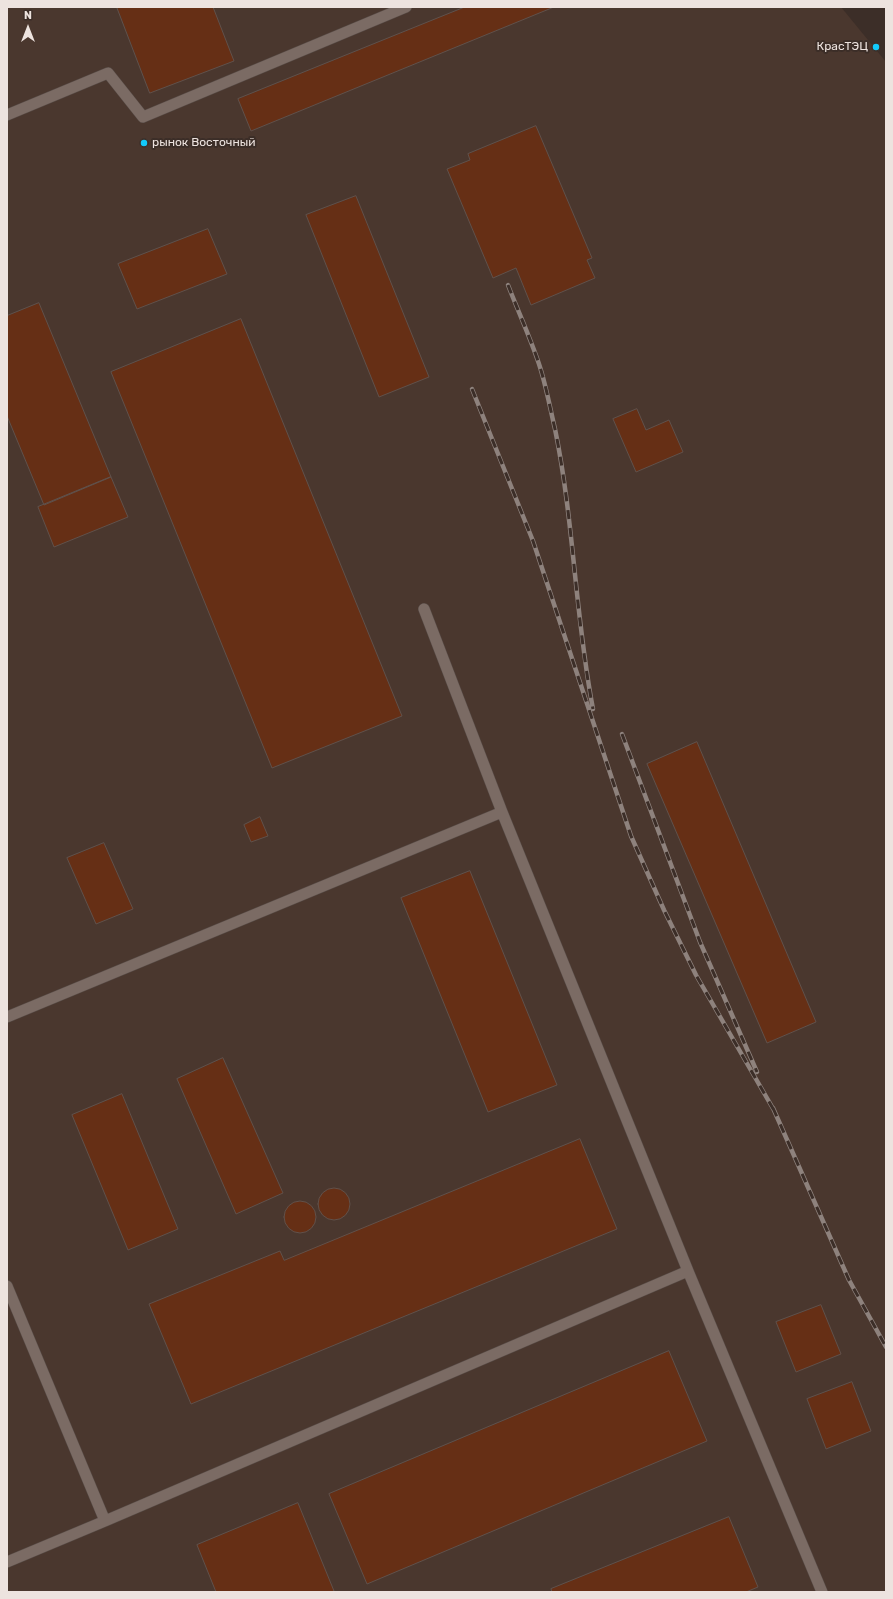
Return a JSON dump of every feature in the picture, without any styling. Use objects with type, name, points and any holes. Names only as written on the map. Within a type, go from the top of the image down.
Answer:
[{"type":"lane","points":[[7,115],[108,73],[143,117],[406,7]]},
{"type":"lane","points":[[424,609],[502,812],[688,1271],[822,1592]]},
{"type":"lane","points":[[7,1016],[502,812]]},
{"type":"lane","points":[[7,1562],[688,1271]]},
{"type":"lane","points":[[7,1286],[105,1521]]},
{"type":"shaded area","points":[[7,7],[841,7],[886,62],[886,1592],[7,1592]]},
{"type":"building","points":[[117,7],[213,7],[234,61],[150,93]]},
{"type":"building","points":[[465,7],[554,7],[251,131],[238,99]]},
{"type":"building","points":[[536,126],[592,258],[587,260],[595,278],[531,305],[516,268],[493,278],[447,169],[470,160],[468,154]]},
{"type":"building","points":[[356,196],[429,377],[379,397],[306,215]]},
{"type":"building","points":[[208,229],[227,274],[137,309],[118,264]]},
{"type":"building","points":[[39,303],[111,477],[44,505],[7,416],[7,316]]},
{"type":"building","points":[[241,319],[402,716],[272,768],[111,372]]},
{"type":"building","points":[[637,409],[646,430],[669,420],[683,452],[636,472],[613,419]]},
{"type":"building","points":[[111,477],[128,517],[54,547],[38,507]]},
{"type":"building","points":[[697,742],[816,1022],[767,1043],[647,764]]},
{"type":"building","points":[[260,817],[268,836],[251,842],[244,825]]},
{"type":"building","points":[[104,843],[133,909],[96,924],[67,858]]},
{"type":"building","points":[[470,871],[557,1085],[488,1112],[401,898]]},
{"type":"building","points":[[223,1058],[283,1193],[236,1214],[177,1079]]},
{"type":"building","points":[[122,1094],[178,1229],[128,1250],[72,1115]]},
{"type":"building","points":[[580,1139],[617,1229],[191,1404],[149,1304],[280,1251],[284,1260]]},
{"type":"building","points":[[331,1188],[337,1188],[347,1195],[350,1204],[349,1210],[343,1217],[337,1220],[331,1220],[321,1213],[318,1207],[318,1201],[325,1191]]},
{"type":"building","points":[[297,1201],[303,1201],[313,1208],[316,1217],[315,1223],[309,1230],[303,1233],[297,1233],[287,1226],[284,1220],[284,1214],[291,1204]]},
{"type":"building","points":[[821,1305],[841,1354],[796,1372],[776,1322]]},
{"type":"building","points":[[669,1351],[707,1441],[367,1584],[329,1494]]},
{"type":"building","points":[[852,1382],[871,1431],[826,1449],[807,1399]]},
{"type":"building","points":[[298,1503],[334,1591],[216,1592],[197,1545]]},
{"type":"building","points":[[729,1517],[758,1587],[746,1592],[552,1592],[551,1589]]},
{"type":"railway","points":[[508,285],[539,364],[555,429],[566,498],[582,639],[593,709]]},
{"type":"railway","points":[[472,389],[533,541],[631,836],[664,910],[696,975],[775,1112]]},
{"type":"railway","points":[[622,734],[700,942],[757,1072]]},
{"type":"railway","points":[[773,1108],[849,1280],[886,1347]]},
{"type":"place","name":"КрасТЭЦ","points":[[876,47]]},
{"type":"place","name":"рынок Восточный","points":[[144,143]]}]
